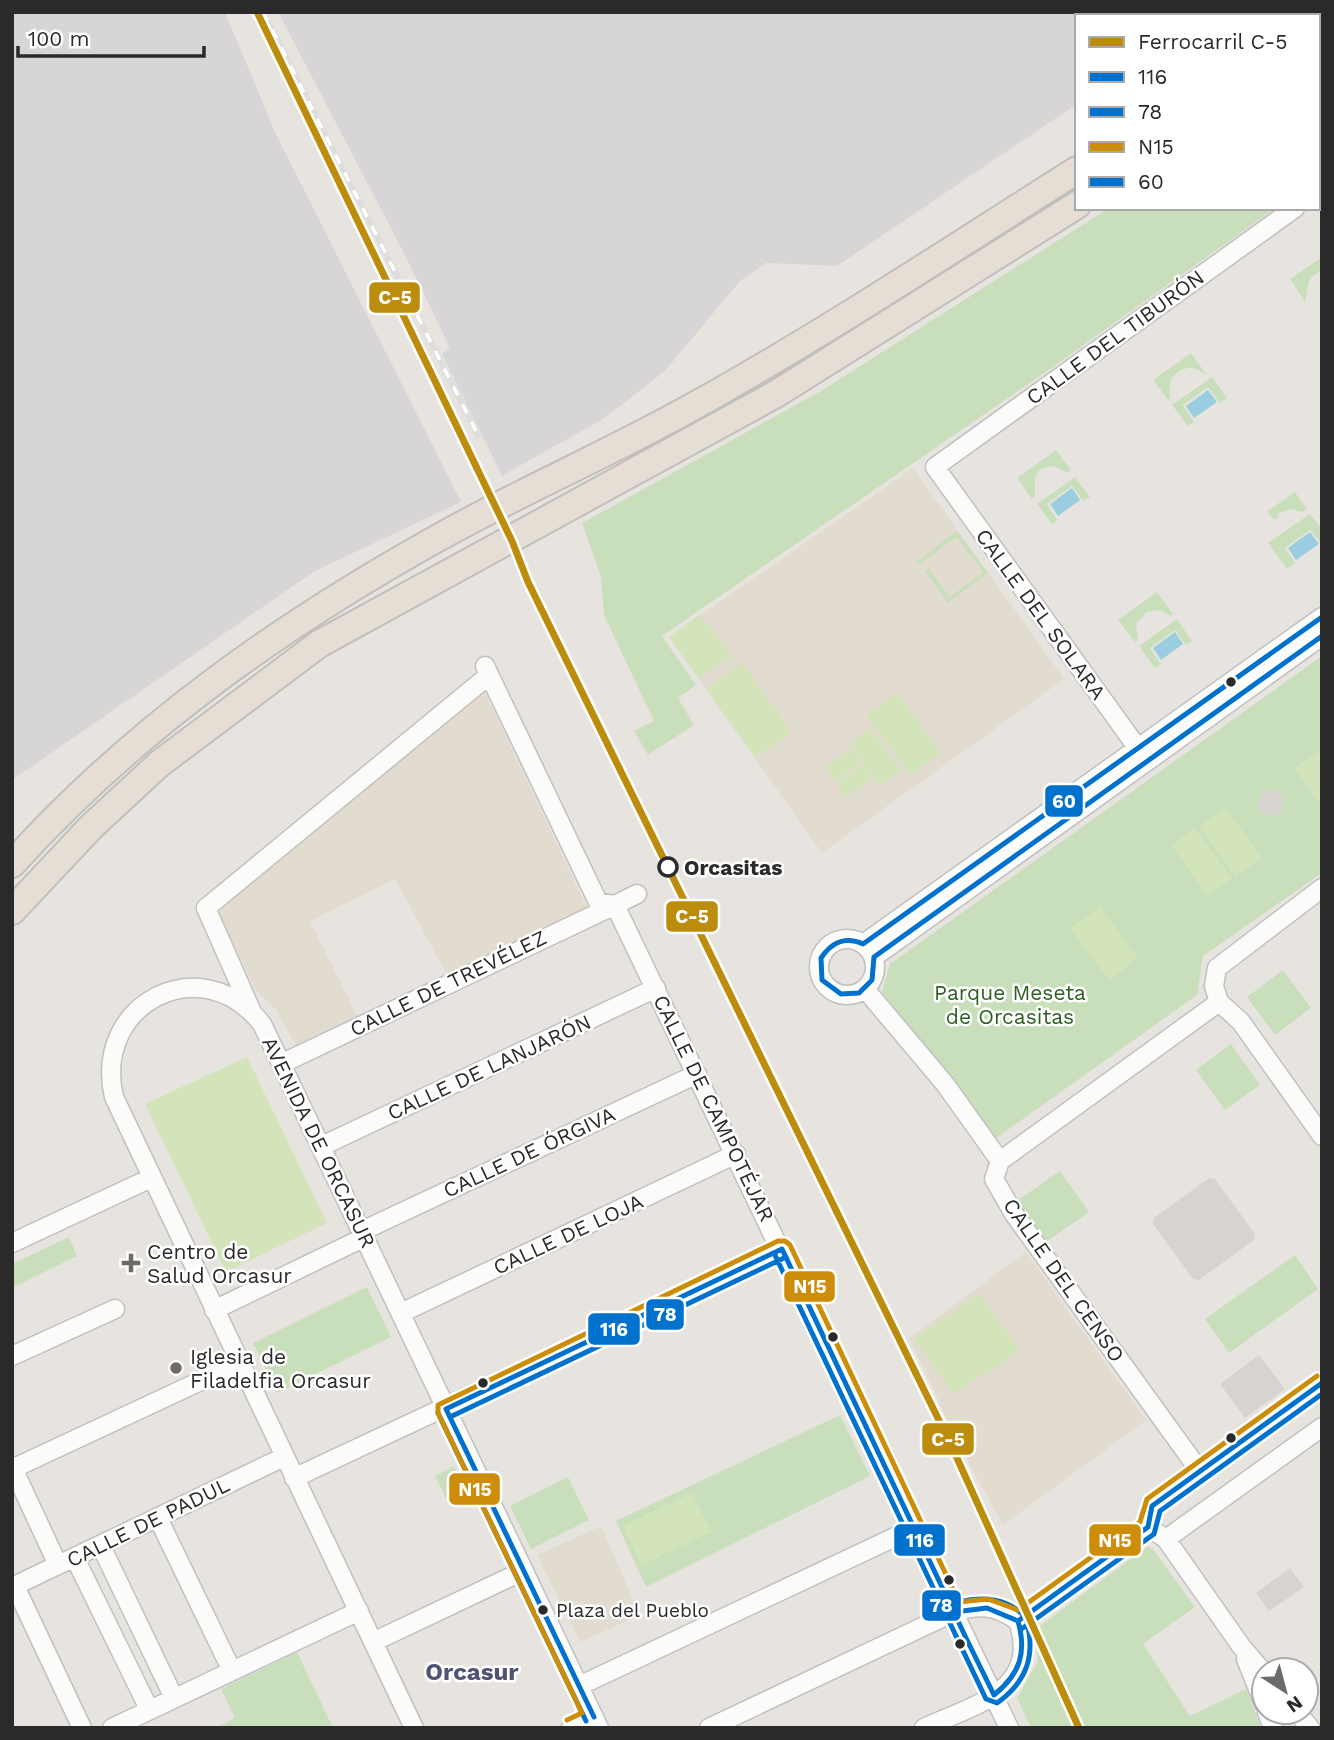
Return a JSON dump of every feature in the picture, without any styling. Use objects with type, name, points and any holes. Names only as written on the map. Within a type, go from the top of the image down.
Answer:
[{"type":"highway","points":[[12,864],[102,773],[177,707],[349,588],[441,536],[638,437],[742,379],[1075,171]]},
{"type":"highway","points":[[12,911],[91,827],[159,764],[319,644],[776,394],[1075,206]]},
{"type":"street","name":"CALLE DEL TIBURÓN","points":[[935,467],[1293,210]]},
{"type":"street","name":"CALLE DEL SOLARA","points":[[935,467],[1142,755]]},
{"type":"street","points":[[1142,755],[1322,617]]},
{"type":"street","points":[[868,950],[1142,755],[1322,636]]},
{"type":"street","name":"CALLE DE CAMPOTÉJAR","points":[[253,1012],[206,908],[486,671],[598,902],[615,905],[1009,1728]]},
{"type":"street","points":[[1322,888],[1217,968],[1214,986],[1219,1002],[1241,1022],[1322,1136]]},
{"type":"street","points":[[615,905],[636,894]]},
{"type":"street","name":"CALLE DE TREVÉLEZ","points":[[283,1063],[615,905]]},
{"type":"street","points":[[849,939],[868,950],[873,980],[865,989],[856,994],[837,993],[822,980],[819,969],[821,958],[834,943],[849,939]]},
{"type":"street","name":"AVENIDA DE ORCASUR","points":[[414,1728],[119,1110],[110,1080],[113,1050],[128,1019],[159,994],[178,989],[200,988],[228,996],[253,1012],[283,1063],[596,1722]]},
{"type":"street","name":"CALLE DE LANJARÓN","points":[[322,1146],[656,988]]},
{"type":"street","points":[[865,989],[945,1084],[1000,1161],[1219,1002]]},
{"type":"street","name":"CALLE DE ÓRGIVA","points":[[214,1310],[363,1234],[697,1074]]},
{"type":"street","name":"CALLE DE LOJA","points":[[401,1313],[736,1154]]},
{"type":"street","name":"CALLE DEL CENSO","points":[[1000,1161],[994,1179],[1014,1213],[1199,1470]]},
{"type":"street","points":[[12,1243],[151,1178]]},
{"type":"street","points":[[294,1478],[446,1409],[782,1249]]},
{"type":"street","points":[[12,1356],[115,1309]]},
{"type":"street","points":[[58,1565],[13,1468],[239,1363]]},
{"type":"street","points":[[1018,1621],[1148,1527],[1152,1506],[1322,1383]]},
{"type":"street","points":[[1166,1539],[1322,1427]]},
{"type":"street","name":"CALLE DE PADUL","points":[[13,1587],[284,1457]]},
{"type":"street","points":[[158,1518],[232,1671]]},
{"type":"street","points":[[1148,1527],[1166,1539],[1250,1657]]},
{"type":"street","points":[[579,1686],[915,1528]]},
{"type":"street","points":[[101,1546],[174,1698]]},
{"type":"street","points":[[75,1558],[149,1709]]},
{"type":"street","points":[[373,1642],[523,1571]]},
{"type":"street","points":[[13,1587],[82,1728]]},
{"type":"street","points":[[709,1728],[954,1612],[983,1605],[995,1607],[1018,1621],[1024,1644],[1023,1663],[1016,1676],[994,1695],[924,1728]]},
{"type":"street","points":[[112,1728],[359,1611]]},
{"type":"street","points":[[113,1637],[121,1618],[139,1625]]},
{"type":"street","points":[[1241,1646],[1250,1669]]},
{"type":"street","points":[[571,1728],[596,1722]]},
{"type":"shaded area","points":[[12,12],[225,12],[275,132],[461,502],[315,571],[12,780]]},
{"type":"shaded area","points":[[278,12],[1213,12],[1075,14],[1075,105],[837,266],[766,263],[740,281],[665,371],[603,419],[502,476],[442,354],[450,348],[407,259]]},
{"type":"shaded area","points":[[913,468],[1064,679],[822,853],[669,637]]},
{"type":"shaded area","points":[[483,688],[587,908],[447,975],[395,879],[310,921],[358,1017],[296,1046],[277,1011],[256,990],[216,908]]},
{"type":"shaded area","points":[[1271,790],[1280,794],[1284,803],[1280,812],[1271,816],[1262,812],[1258,803],[1262,794]]},
{"type":"shaded area","points":[[1209,1178],[1215,1179],[1255,1234],[1254,1240],[1199,1280],[1193,1279],[1153,1224],[1154,1218]]},
{"type":"shaded area","points":[[1026,1252],[1146,1420],[1003,1525],[961,1449],[909,1338]]},
{"type":"shaded area","points":[[1259,1355],[1285,1389],[1245,1418],[1220,1384]]},
{"type":"shaded area","points":[[601,1526],[640,1615],[580,1642],[537,1555]]},
{"type":"shaded area","points":[[1290,1568],[1304,1587],[1269,1611],[1256,1593]]},
{"type":"green space","points":[[1322,87],[1320,176],[1320,88]]},
{"type":"green space","points":[[1106,210],[1272,210],[1050,369],[662,636],[696,685],[678,698],[694,725],[648,755],[634,731],[654,721],[604,615],[601,577],[582,523],[821,391]]},
{"type":"green space","points":[[1322,257],[1322,271],[1310,280],[1305,302],[1290,279]]},
{"type":"green space","points":[[1191,353],[1206,374],[1193,368],[1180,371],[1171,382],[1171,398],[1168,400],[1153,380]]},
{"type":"green space","points":[[1212,377],[1227,398],[1220,403],[1208,387],[1183,405],[1194,422],[1188,426],[1172,405]]},
{"type":"green space","points":[[1056,450],[1071,470],[1068,473],[1054,466],[1041,469],[1035,477],[1035,496],[1032,499],[1017,478]]},
{"type":"green space","points":[[1075,477],[1090,497],[1083,501],[1072,486],[1047,504],[1057,520],[1052,524],[1037,504]]},
{"type":"green space","points":[[1295,492],[1307,509],[1302,512],[1291,509],[1277,514],[1279,517],[1274,520],[1267,511]]},
{"type":"green space","points":[[1310,514],[1322,529],[1322,544],[1310,530],[1285,548],[1295,563],[1287,569],[1268,543]]},
{"type":"green space","points":[[957,531],[988,573],[948,603],[925,571],[929,569],[950,597],[983,572],[957,537],[918,565],[916,562]]},
{"type":"green space","points":[[1157,592],[1173,614],[1171,616],[1159,610],[1147,612],[1136,624],[1138,640],[1135,642],[1118,620]]},
{"type":"green space","points":[[700,614],[731,656],[699,679],[669,637]]},
{"type":"green space","points":[[1177,619],[1192,641],[1186,645],[1175,630],[1150,648],[1161,664],[1155,668],[1139,646]]},
{"type":"green space","name":"Parque Meseta de Orcasitas","points":[[1322,656],[1322,757],[1318,752],[1295,768],[1322,806],[1322,873],[1203,956],[1197,995],[995,1139],[882,992],[890,964]]},
{"type":"green space","points":[[742,663],[791,732],[755,757],[706,689]]},
{"type":"green space","points":[[897,693],[941,753],[910,775],[866,715]]},
{"type":"green space","points":[[870,728],[901,771],[880,785],[850,743]]},
{"type":"green space","points":[[852,749],[862,762],[835,781],[825,768]]},
{"type":"green space","points":[[1318,752],[1322,757],[1322,806],[1295,768]]},
{"type":"green space","points":[[863,765],[873,778],[846,797],[836,784]]},
{"type":"green space","points":[[1225,807],[1262,858],[1235,876],[1199,826]]},
{"type":"green space","points":[[1195,828],[1232,879],[1208,896],[1171,845]]},
{"type":"green space","points":[[1100,907],[1138,958],[1109,980],[1070,928]]},
{"type":"green space","points":[[1283,970],[1311,1008],[1275,1035],[1247,997]]},
{"type":"green space","points":[[1231,1044],[1260,1085],[1225,1110],[1196,1070]]},
{"type":"green space","points":[[247,1057],[327,1223],[226,1272],[145,1104]]},
{"type":"green space","points":[[1060,1171],[1089,1212],[1046,1242],[1018,1200]]},
{"type":"green space","points":[[69,1237],[77,1256],[12,1288],[12,1264]]},
{"type":"green space","points":[[1295,1255],[1318,1289],[1229,1353],[1205,1319]]},
{"type":"green space","points":[[367,1287],[391,1337],[277,1393],[253,1343]]},
{"type":"green space","points":[[979,1294],[1020,1350],[987,1375],[958,1335],[984,1373],[954,1394],[914,1339]]},
{"type":"green space","points":[[840,1415],[870,1476],[646,1587],[616,1521]]},
{"type":"green space","points":[[454,1466],[468,1496],[450,1506],[435,1476]]},
{"type":"green space","points":[[568,1477],[589,1520],[531,1549],[510,1506]]},
{"type":"green space","points":[[692,1493],[711,1532],[641,1565],[623,1526]]},
{"type":"green space","points":[[1147,1547],[1152,1548],[1195,1607],[1143,1644],[1190,1716],[1246,1689],[1250,1699],[1250,1726],[1261,1728],[1031,1728],[1017,1698],[1038,1661],[1037,1628]]},
{"type":"green space","points":[[297,1652],[333,1728],[216,1728],[235,1718],[221,1689]]},
{"type":"water","points":[[1208,390],[1217,402],[1194,418],[1186,406]]},
{"type":"water","points":[[1072,488],[1080,500],[1058,516],[1050,504]]},
{"type":"water","points":[[1310,532],[1319,544],[1296,560],[1288,548]]},
{"type":"water","points":[[1175,632],[1183,644],[1161,660],[1153,648]]},
{"type":"railway","points":[[263,12],[478,435]]},
{"type":"rail line","name":"C-5","points":[[257,12],[512,541],[528,582],[952,1447],[1079,1728]]},
{"type":"transit line","name":"60","points":[[1322,617],[863,944],[850,941],[834,944],[821,958],[822,980],[841,994],[859,993],[872,980],[874,957],[1322,636]]},
{"type":"transit line","name":"N15","points":[[567,1720],[582,1713],[438,1413],[438,1405],[778,1241],[785,1241],[790,1245],[959,1602],[988,1599],[1018,1610],[1140,1522],[1147,1499],[1317,1376]]},
{"type":"transit line","name":"116","points":[[782,1249],[967,1640],[994,1695],[1010,1679],[1019,1662],[1022,1643],[1018,1621],[987,1608],[954,1612]]},
{"type":"transit line","name":"116","points":[[446,1409],[782,1249]]},
{"type":"transit line","name":"78","points":[[774,1253],[986,1699],[997,1703],[1008,1695],[1027,1666],[1030,1643],[1026,1618],[1012,1606],[995,1600],[959,1602]]},
{"type":"transit line","name":"78","points":[[450,1417],[786,1257]]},
{"type":"transit line","name":"116","points":[[1018,1621],[1148,1527],[1152,1506],[1322,1383]]},
{"type":"transit line","name":"78","points":[[1023,1628],[1154,1534],[1160,1511],[1322,1394]]},
{"type":"transit line","name":"116","points":[[446,1409],[594,1717]]},
{"type":"transit line","name":"78","points":[[438,1413],[586,1721]]},
{"type":"place","name":"Orcasitas","points":[[668,867]]},
{"type":"place","name":"Centro de Salud Orcasur","points":[[131,1263]]},
{"type":"place","name":"Iglesia de Filadelfia Orcasur","points":[[176,1368]]},
{"type":"place","name":"Plaza del Pueblo","points":[[543,1610]]},
{"type":"district","name":"Orcasur","points":[[472,1672]]}]
